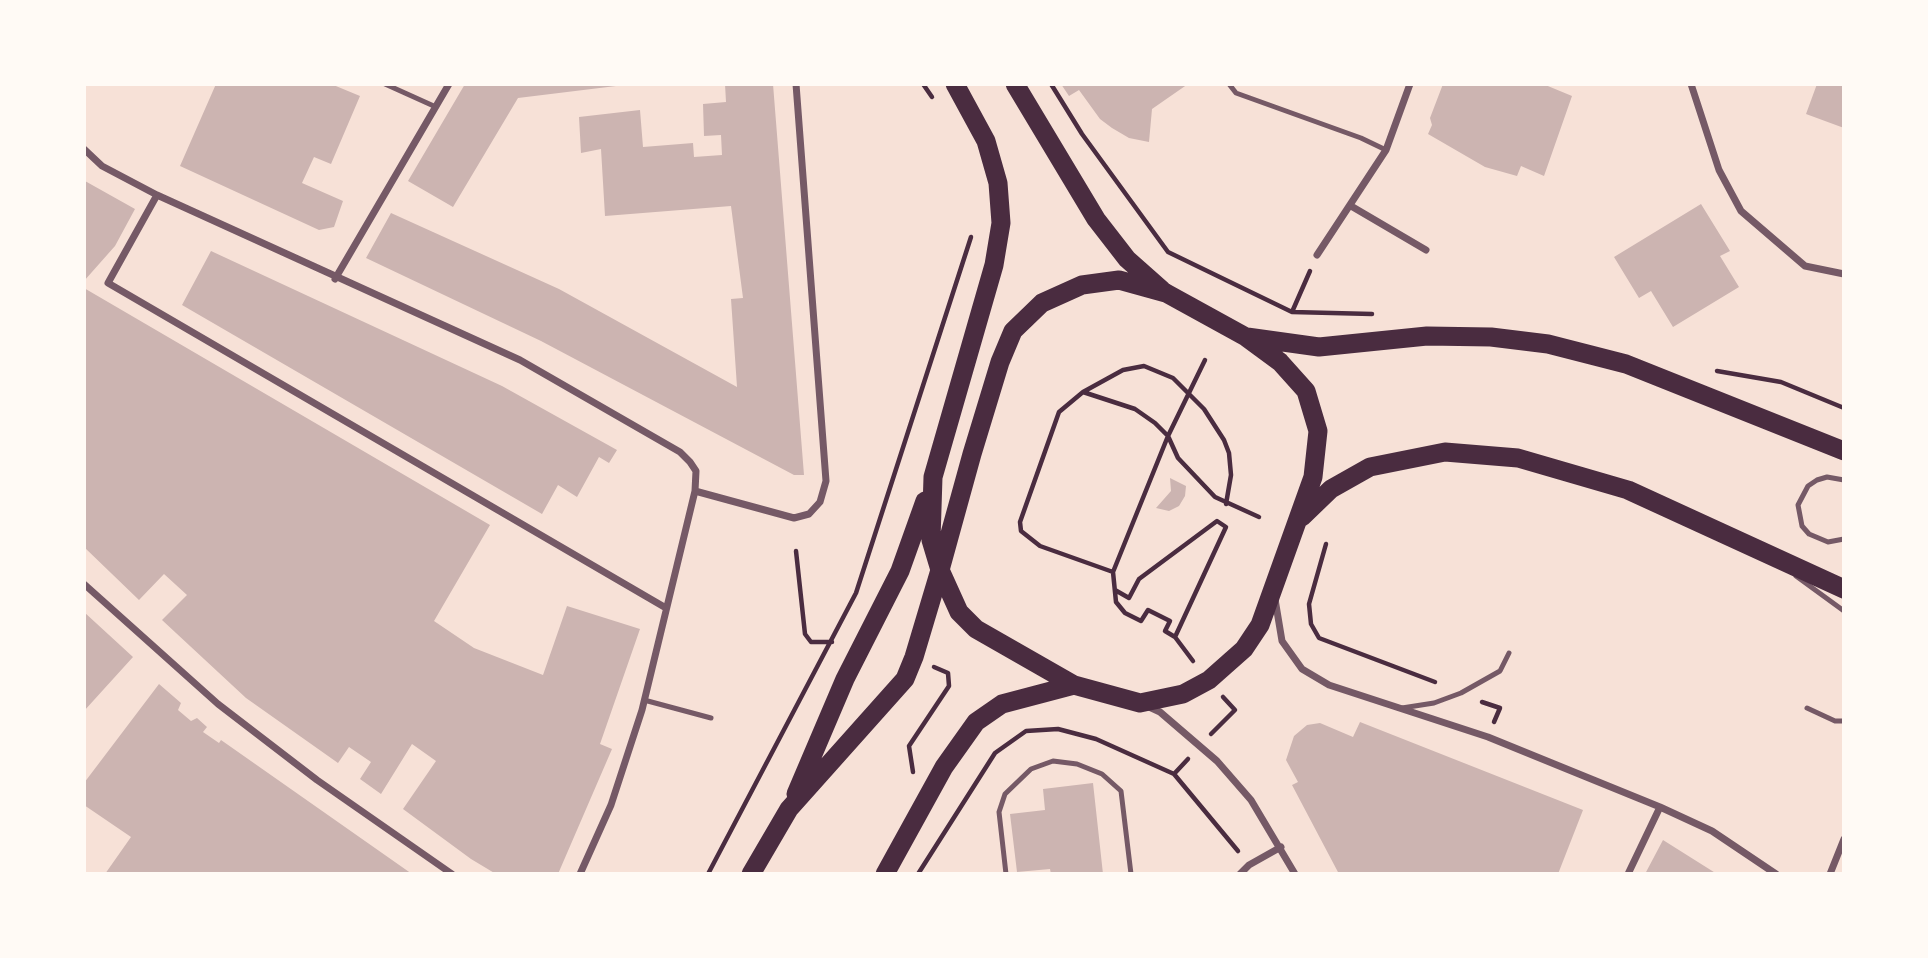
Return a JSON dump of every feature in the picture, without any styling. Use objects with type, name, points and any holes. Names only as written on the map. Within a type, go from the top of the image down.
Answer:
[{"type":"highway","points":[[751,874],[789,809],[845,679],[900,571],[933,477],[994,265],[1001,223],[998,183],[986,141],[955,84]]},
{"type":"highway","points":[[933,477],[931,540],[940,570],[959,612],[976,629],[1074,685],[1140,703],[1183,694],[1209,680],[1244,649],[1259,625],[1273,591],[1313,477],[1318,431],[1306,391],[1280,362],[1246,337],[1166,293],[1127,259],[1096,219],[1015,84]]},
{"type":"highway","points":[[789,809],[905,679],[940,570],[1000,362],[1013,331],[1042,303],[1082,285],[1118,280],[1166,293]]},
{"type":"highway","points":[[1246,337],[1319,347],[1427,336],[1491,337],[1548,344],[1626,364],[1844,451]]},
{"type":"highway","points":[[1298,521],[1331,489],[1370,467],[1445,452],[1518,458],[1562,468],[1628,491],[1844,589]]},
{"type":"highway","points":[[884,874],[944,767],[976,722],[1002,704],[1074,685]]},
{"type":"street","points":[[335,279],[449,84]]},
{"type":"street","points":[[695,491],[794,518],[809,514],[820,502],[826,481],[796,84]]},
{"type":"street","points":[[1317,255],[1386,150],[1410,84]]},
{"type":"street","points":[[1690,84],[1720,170],[1741,211],[1805,266],[1844,274]]},
{"type":"street","points":[[84,149],[102,166],[157,195],[335,279],[520,360],[680,452],[696,471],[695,491],[644,700],[611,805],[580,874]]},
{"type":"street","points":[[157,195],[108,283],[666,608]]},
{"type":"street","points":[[1351,206],[1426,250]]},
{"type":"street","points":[[84,584],[218,704],[328,788],[452,874]]},
{"type":"street","points":[[1273,591],[1282,640],[1302,669],[1329,685],[1488,737],[1660,807],[1712,831],[1776,874]]},
{"type":"street","points":[[1140,703],[1160,712],[1217,761],[1251,800],[1295,874]]},
{"type":"street","points":[[1628,874],[1660,807]]},
{"type":"street","points":[[1830,874],[1844,839]]},
{"type":"street","points":[[1240,874],[1249,865],[1280,847]]},
{"type":"lane","points":[[385,84],[436,107]]},
{"type":"lane","points":[[1229,84],[1236,93],[1361,138],[1386,150]]},
{"type":"lane","points":[[1844,480],[1828,477],[1817,480],[1801,495],[1798,505],[1802,526],[1809,534],[1828,542],[1844,539]]},
{"type":"lane","points":[[1766,554],[1844,611]]},
{"type":"lane","points":[[1402,708],[1461,693],[1500,671],[1509,653]]},
{"type":"lane","points":[[644,700],[711,718]]},
{"type":"lane","points":[[1808,708],[1835,721],[1844,721]]},
{"type":"lane","points":[[1006,874],[999,812],[1005,794],[1031,769],[1053,761],[1077,764],[1102,774],[1121,791],[1131,874]]},
{"type":"path","points":[[923,84],[936,104]]},
{"type":"path","points":[[1051,84],[1082,134],[1168,252],[1292,312],[1317,255]]},
{"type":"path","points":[[708,874],[856,593],[967,256],[973,227]]},
{"type":"path","points":[[1115,590],[1129,598],[1139,579],[1217,521],[1226,527],[1175,637],[1165,631],[1170,621],[1148,610],[1141,621],[1125,612],[1116,602],[1113,572],[1187,392],[1205,360]]},
{"type":"path","points":[[1113,572],[1040,546],[1021,531],[1020,522],[1059,412],[1083,392],[1123,370],[1144,366],[1173,378],[1213,421],[1229,453],[1231,475],[1226,504]]},
{"type":"path","points":[[1083,392],[1135,410],[1168,436],[1178,458],[1215,497],[1259,517]]},
{"type":"path","points":[[1326,544],[1309,604],[1311,624],[1319,638],[1500,708],[1488,737]]},
{"type":"path","points":[[796,551],[805,634],[811,642],[832,642]]},
{"type":"path","points":[[918,874],[962,801]]},
{"type":"building","points":[[216,84],[331,84],[360,96],[331,164],[314,157],[302,183],[343,201],[334,227],[319,230],[180,166]]},
{"type":"building","points":[[465,84],[616,86],[518,98],[453,207],[408,181]]},
{"type":"building","points":[[725,84],[773,84],[804,475],[794,475],[541,341],[366,258],[391,213],[559,289],[737,387],[731,299],[743,298],[731,206],[605,216],[601,149],[581,153],[579,117],[640,110],[643,147],[693,143],[694,157],[722,155],[721,135],[704,136],[703,104],[726,102]]},
{"type":"building","points":[[1061,84],[1188,84],[1152,109],[1149,142],[1129,138],[1112,128],[1100,119],[1079,90],[1069,96]]},
{"type":"building","points":[[1443,84],[1543,84],[1572,96],[1544,176],[1521,166],[1517,176],[1485,167],[1428,134],[1432,125],[1430,118]]},
{"type":"building","points":[[1817,84],[1844,84],[1844,128],[1806,114]]},
{"type":"building","points":[[85,181],[135,209],[115,246],[84,281]]},
{"type":"building","points":[[1701,204],[1730,251],[1720,256],[1739,287],[1673,327],[1651,291],[1639,298],[1614,257]]},
{"type":"building","points":[[211,251],[502,386],[617,450],[609,463],[599,457],[577,497],[558,485],[542,514],[182,305]]},
{"type":"building","points":[[84,288],[490,525],[434,621],[474,648],[543,675],[567,606],[640,629],[600,744],[612,749],[558,874],[496,874],[471,859],[403,809],[436,761],[412,744],[381,794],[360,779],[371,762],[349,747],[338,763],[246,698],[162,620],[187,595],[164,574],[139,600],[84,547]]},
{"type":"building","points":[[1170,478],[1186,486],[1185,496],[1179,506],[1169,511],[1156,508],[1171,491]]},
{"type":"building","points":[[84,612],[133,657],[84,711]]},
{"type":"building","points":[[159,684],[181,703],[178,710],[191,721],[197,718],[207,727],[203,732],[219,743],[221,740],[412,874],[105,874],[131,837],[84,805],[84,783]]},
{"type":"building","points":[[1360,722],[1583,810],[1558,874],[1339,874],[1292,785],[1298,782],[1286,760],[1294,736],[1307,725],[1320,723],[1353,737]]},
{"type":"building","points":[[1093,783],[1103,874],[1051,874],[1050,869],[1017,872],[1010,814],[1045,810],[1043,789]]},
{"type":"building","points":[[1663,840],[1717,874],[1645,874]]}]
